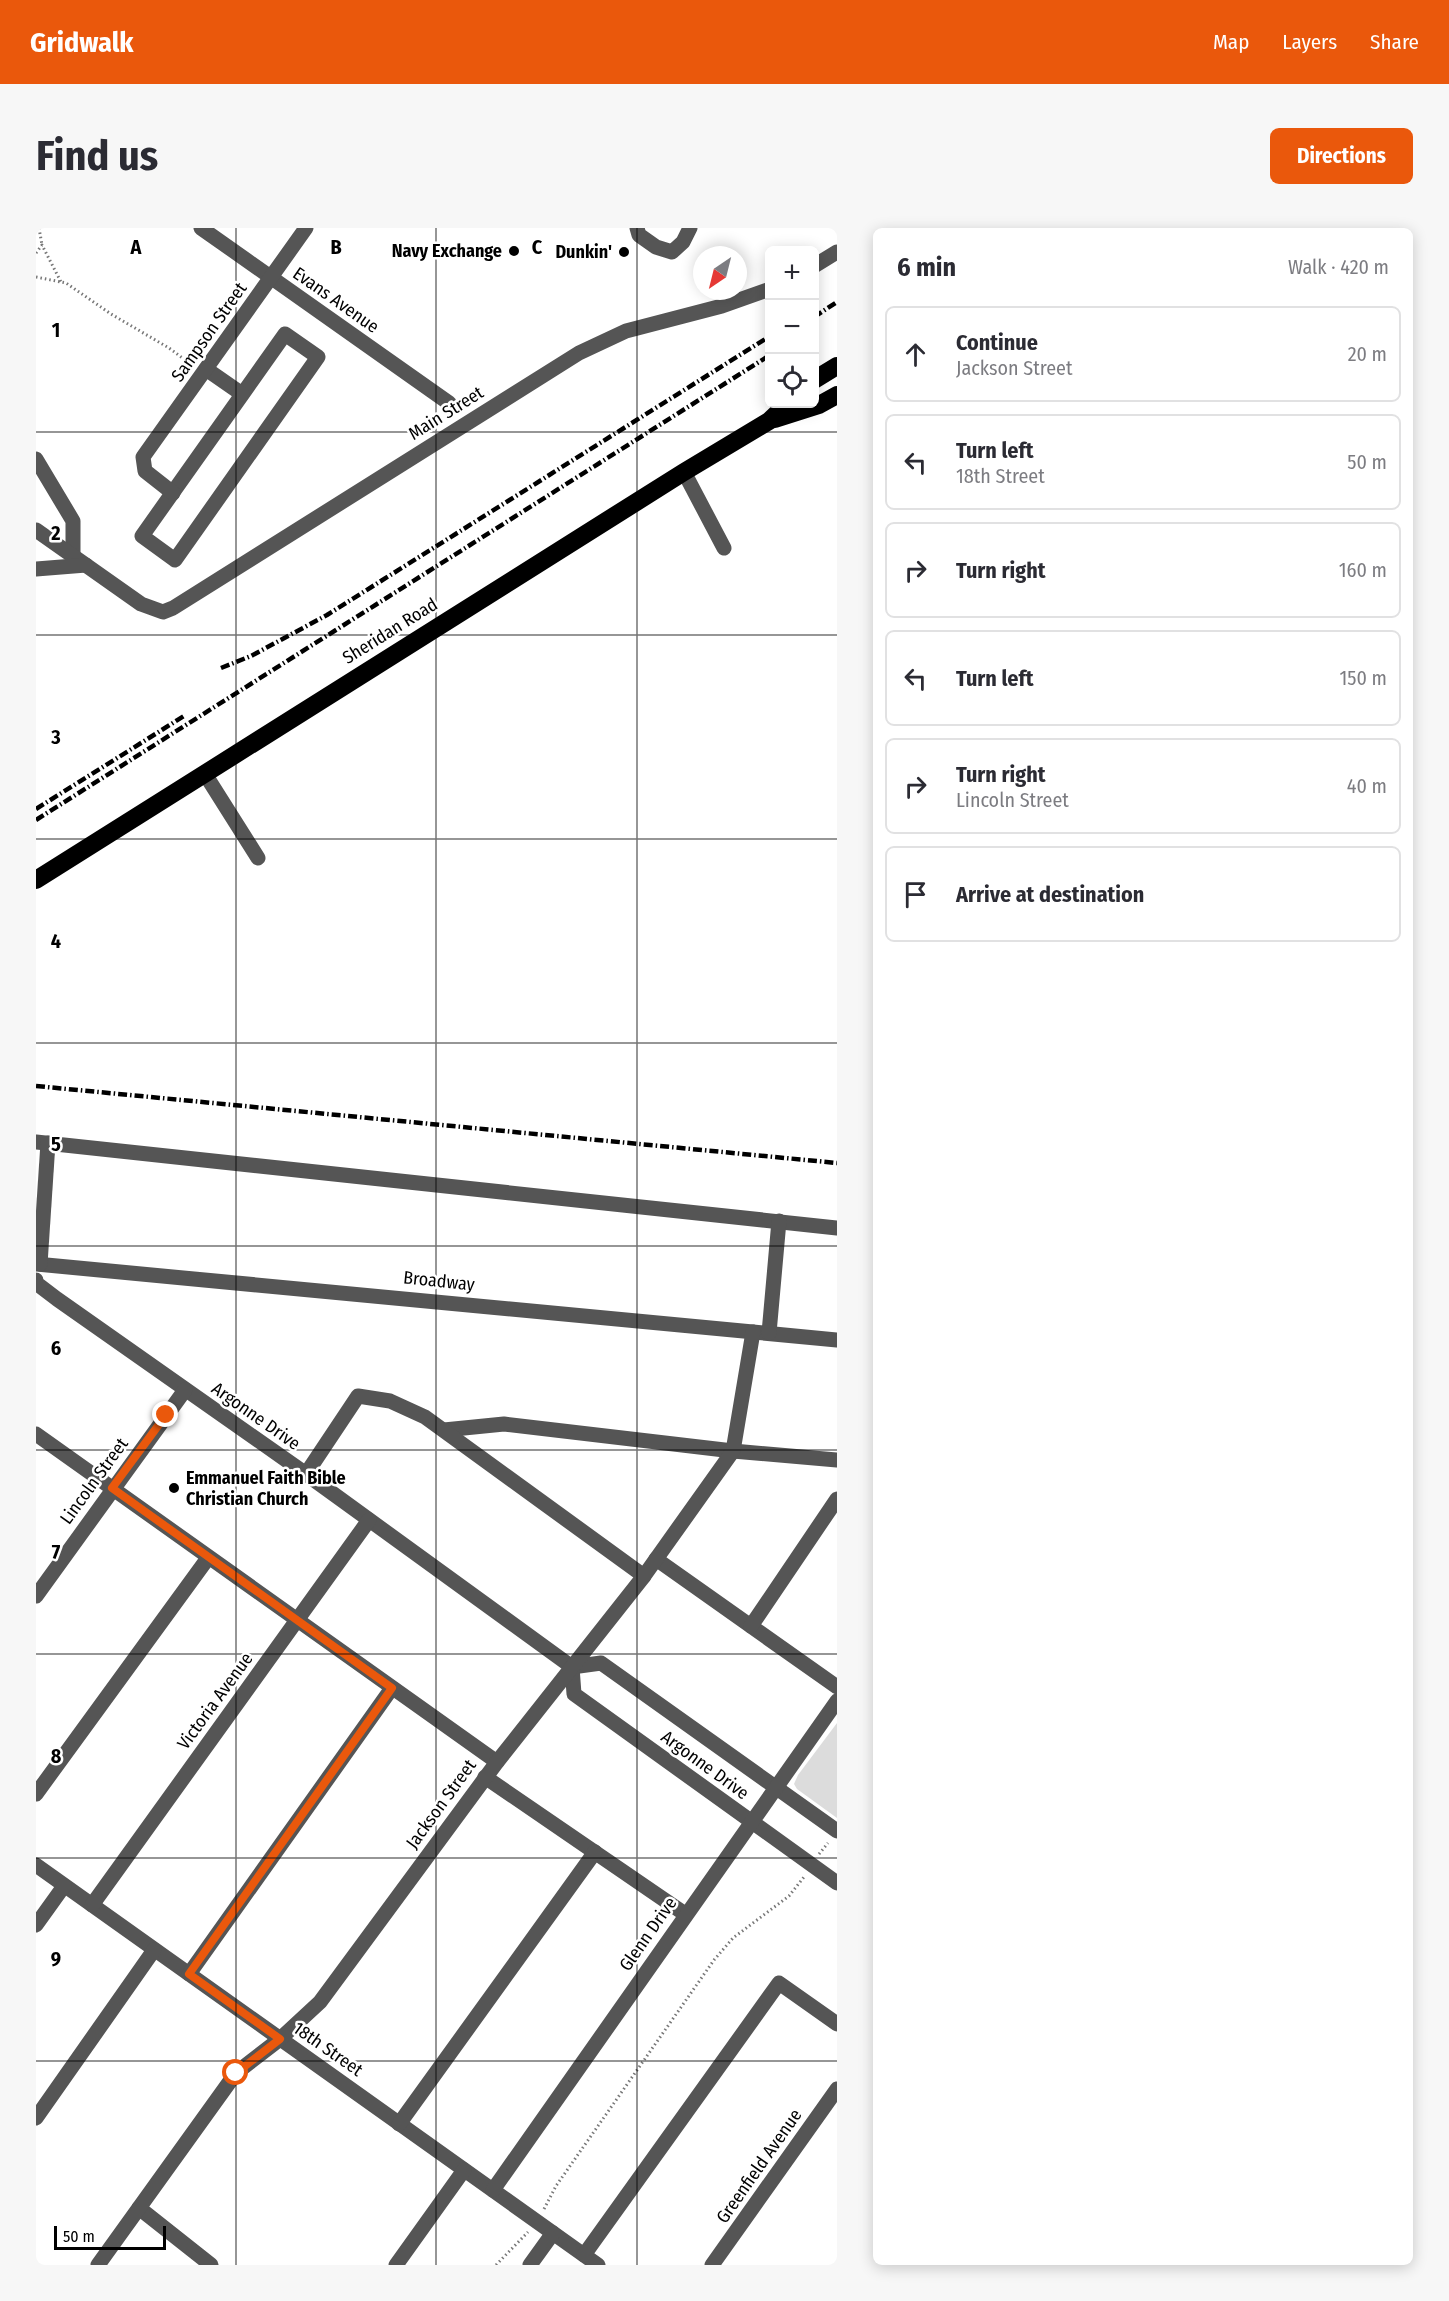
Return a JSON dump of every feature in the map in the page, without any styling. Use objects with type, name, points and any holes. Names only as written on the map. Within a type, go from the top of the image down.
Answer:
[{"type":"highway","points":[[819,377],[837,366]]},
{"type":"highway","name":"Sheridan Road","points":[[769,421],[819,405],[837,395]]},
{"type":"highway","name":"Sheridan Road","points":[[36,880],[684,472],[769,421],[783,408]]},
{"type":"street","name":"Evans Avenue","points":[[201,228],[449,403]]},
{"type":"street","name":"Sampson Street","points":[[173,493],[145,471],[143,458],[306,228]]},
{"type":"street","points":[[637,228],[639,235],[656,246],[672,252],[683,242],[690,228]]},
{"type":"street","points":[[819,263],[837,252]]},
{"type":"street","name":"Main Street","points":[[86,565],[141,604],[163,612],[173,608],[579,353],[626,331],[722,306],[765,291]]},
{"type":"street","points":[[285,334],[318,357],[175,560],[142,537],[173,493],[285,334]]},
{"type":"street","points":[[205,371],[242,394]]},
{"type":"street","points":[[36,459],[73,521],[73,556]]},
{"type":"street","points":[[684,472],[724,548]]},
{"type":"street","points":[[36,530],[86,565]]},
{"type":"street","points":[[36,569],[86,565]]},
{"type":"street","points":[[205,774],[258,858]]},
{"type":"street","points":[[38,1264],[42,1143],[837,1228]]},
{"type":"street","points":[[770,1333],[779,1221]]},
{"type":"street","name":"Broadway","points":[[38,1264],[837,1340]]},
{"type":"street","name":"Argonne Drive","points":[[36,1280],[36,1283],[57,1299],[306,1474],[572,1667],[601,1663],[835,1834]]},
{"type":"street","name":"Jackson Street","points":[[98,2265],[236,2073],[280,2039],[320,2002],[496,1762],[644,1576],[733,1451],[753,1332]]},
{"type":"street","name":"Lincoln Street","points":[[36,1596],[185,1390]]},
{"type":"street","points":[[306,1474],[358,1396],[390,1401],[425,1416],[644,1576]]},
{"type":"street","points":[[444,1430],[504,1424],[733,1451],[837,1460]]},
{"type":"street","points":[[36,1434],[496,1762]]},
{"type":"street","points":[[751,1626],[837,1498]]},
{"type":"street","name":"Victoria Avenue","points":[[92,1905],[369,1520]]},
{"type":"street","points":[[36,1794],[208,1558]]},
{"type":"street","points":[[656,1559],[837,1687]]},
{"type":"street","name":"Argonne Drive","points":[[572,1667],[573,1694],[837,1883]]},
{"type":"street","points":[[189,1974],[392,1688]]},
{"type":"street","name":"Glenn Drive","points":[[493,2190],[837,1701]]},
{"type":"street","points":[[485,1777],[685,1914]]},
{"type":"street","points":[[399,2124],[595,1852]]},
{"type":"street","name":"18th Street","points":[[36,1865],[598,2265]]},
{"type":"street","points":[[36,1925],[64,1886]]},
{"type":"street","points":[[36,2118],[154,1950]]},
{"type":"street","points":[[584,2255],[779,1983],[837,2024]]},
{"type":"street","name":"Greenfield Avenue","points":[[712,2265],[837,2089]]},
{"type":"street","points":[[396,2265],[464,2170]]},
{"type":"street","points":[[139,2208],[211,2265]]},
{"type":"street","points":[[530,2265],[553,2233]]},
{"type":"path","points":[[39,228],[42,245],[61,282]]},
{"type":"path","points":[[36,253],[42,245]]},
{"type":"path","points":[[36,278],[66,283],[111,314],[205,371]]},
{"type":"path","points":[[818,1856],[835,1834]]},
{"type":"path","points":[[545,2207],[556,2186],[714,1959],[733,1938],[789,1896],[804,1876]]},
{"type":"path","points":[[496,2265],[522,2239]]},
{"type":"shaded area","points":[[837,1723],[837,1818],[797,1789],[794,1784],[798,1775]]},
{"type":"railway","points":[[819,314],[837,302]]},
{"type":"railway","points":[[221,668],[251,656],[327,615],[765,339]]},
{"type":"railway","points":[[36,820],[765,358]]},
{"type":"railway","points":[[36,809],[184,716]]},
{"type":"railway","points":[[36,1086],[837,1163]]},
{"type":"place","name":"Navy Exchange","points":[[514,251]]},
{"type":"place","name":"Dunkin'","points":[[624,252]]},
{"type":"place","name":"Emmanuel Faith Bible Christian Church","points":[[174,1488]]},
{"type":"route","points":[[166,1415],[112,1488],[392,1688],[257,1875],[189,1974],[280,2039],[236,2073]]}]
